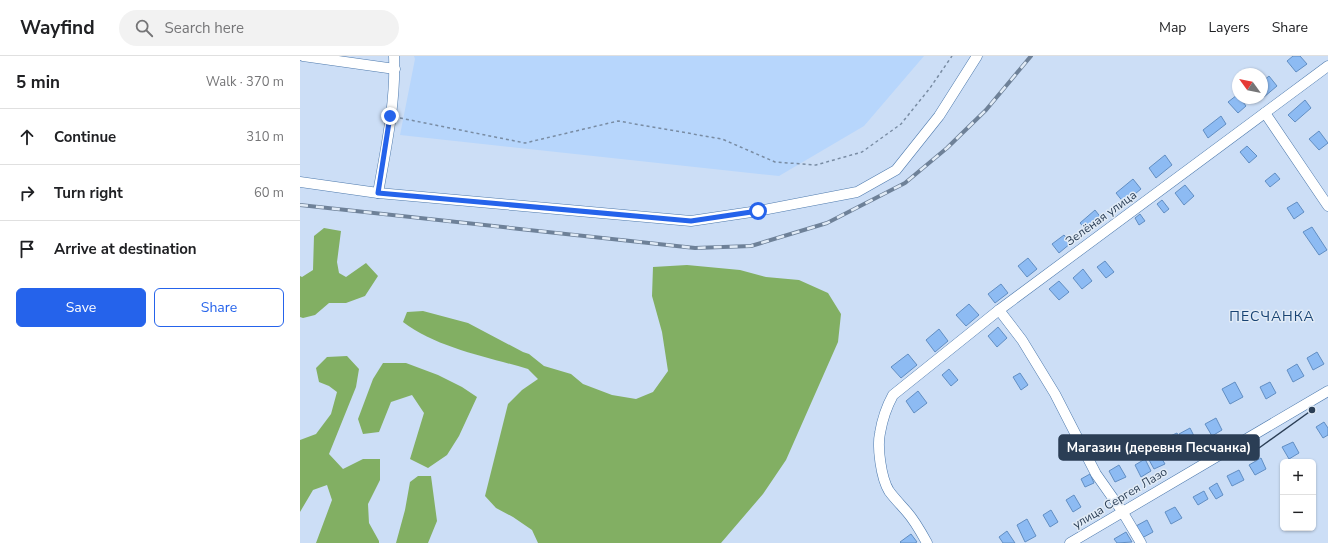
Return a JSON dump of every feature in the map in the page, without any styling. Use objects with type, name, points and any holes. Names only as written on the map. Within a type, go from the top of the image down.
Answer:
[{"type":"street","points":[[303,56],[395,69]]},
{"type":"street","points":[[378,193],[390,116],[395,69],[394,56]]},
{"type":"street","points":[[300,182],[378,193],[691,221],[758,211],[857,192],[896,170],[939,116],[977,56]]},
{"type":"street","name":"Зелёная улица","points":[[927,543],[919,528],[890,492],[883,475],[879,444],[880,433],[893,395],[998,310],[1328,66]]},
{"type":"street","points":[[1265,113],[1328,206]]},
{"type":"street","points":[[998,310],[1025,345],[1055,394],[1096,474],[1122,511],[1141,543]]},
{"type":"street","name":"улица Сергея Лазо","points":[[1070,543],[1328,391]]},
{"type":"path","points":[[390,116],[525,143],[618,122],[722,139],[775,162],[816,164],[862,152],[901,124],[930,88],[952,56]]},
{"type":"shaded area","points":[[414,56],[924,56],[864,126],[779,176],[400,135],[415,59]]},
{"type":"shaded area","points":[[324,228],[341,231],[337,262],[339,273],[346,277],[366,263],[378,276],[365,296],[346,303],[329,303],[315,315],[303,318],[300,317],[300,276],[302,277],[313,270],[314,236]]},
{"type":"shaded area","points":[[687,265],[740,270],[766,277],[799,280],[828,293],[841,314],[838,342],[786,460],[763,494],[721,543],[538,543],[532,530],[496,508],[485,496],[508,404],[522,390],[538,379],[528,369],[463,351],[431,339],[403,322],[407,312],[423,311],[468,323],[529,354],[544,366],[571,374],[583,384],[612,395],[636,399],[653,392],[668,371],[662,332],[652,296],[653,267]]},
{"type":"shaded area","points":[[347,356],[359,369],[356,387],[329,454],[343,469],[363,459],[380,459],[380,480],[368,504],[369,523],[379,543],[316,543],[332,500],[327,485],[313,490],[300,512],[300,440],[316,434],[331,414],[337,392],[329,386],[319,382],[316,368],[327,357]]},
{"type":"shaded area","points":[[383,363],[406,363],[438,375],[462,387],[477,397],[459,436],[447,455],[428,468],[410,459],[424,413],[412,395],[391,402],[379,432],[363,434],[358,419],[373,379]]},
{"type":"shaded area","points":[[418,476],[431,476],[437,521],[428,543],[396,543],[405,510],[410,482]]},
{"type":"building","points":[[1293,56],[1300,56],[1307,64],[1296,72],[1287,61]]},
{"type":"building","points":[[1269,76],[1277,86],[1268,94]]},
{"type":"building","points":[[1232,99],[1232,104],[1244,104],[1246,106],[1238,113],[1228,102]]},
{"type":"building","points":[[1305,100],[1311,108],[1295,122],[1288,115]]},
{"type":"building","points":[[1221,116],[1226,124],[1208,138],[1203,130]]},
{"type":"building","points":[[1319,131],[1328,143],[1319,150],[1309,139]]},
{"type":"building","points":[[1247,146],[1257,156],[1249,163],[1240,152]]},
{"type":"building","points":[[1165,155],[1172,165],[1156,178],[1149,168]]},
{"type":"building","points":[[1275,173],[1280,179],[1270,187],[1265,181]]},
{"type":"building","points":[[1133,179],[1141,189],[1124,203],[1116,193]]},
{"type":"building","points":[[1185,185],[1194,196],[1184,205],[1175,193]]},
{"type":"building","points":[[1162,200],[1169,209],[1164,213],[1157,204]]},
{"type":"building","points":[[1297,202],[1304,212],[1294,219],[1287,208]]},
{"type":"building","points":[[1095,210],[1102,219],[1087,231],[1080,223]]},
{"type":"building","points":[[1140,214],[1145,221],[1139,225],[1135,218]]},
{"type":"building","points":[[1312,227],[1327,250],[1319,255],[1303,232]]},
{"type":"building","points":[[1064,235],[1071,243],[1059,253],[1052,244]]},
{"type":"building","points":[[1028,258],[1037,269],[1027,277],[1018,266]]},
{"type":"building","points":[[1105,261],[1114,272],[1106,278],[1097,267]]},
{"type":"building","points":[[1083,269],[1092,281],[1082,289],[1073,278]]},
{"type":"building","points":[[1059,281],[1069,292],[1059,300],[1049,289]]},
{"type":"building","points":[[1001,284],[1008,293],[995,303],[988,294]]},
{"type":"building","points":[[969,304],[979,315],[966,326],[956,315]]},
{"type":"building","points":[[998,327],[1007,338],[997,347],[988,336]]},
{"type":"building","points":[[939,329],[948,341],[935,352],[926,340]]},
{"type":"building","points":[[1317,352],[1324,364],[1313,370],[1307,358]]},
{"type":"building","points":[[908,354],[917,365],[901,378],[891,367]]},
{"type":"building","points":[[1297,364],[1304,376],[1293,382],[1287,370]]},
{"type":"building","points":[[949,369],[958,380],[951,386],[942,375]]},
{"type":"building","points":[[1020,373],[1028,385],[1021,390],[1013,377]]},
{"type":"building","points":[[1235,382],[1243,397],[1230,404],[1222,389]]},
{"type":"building","points":[[1270,382],[1276,393],[1266,399],[1260,387]]},
{"type":"building","points":[[918,391],[927,403],[914,413],[906,401]]},
{"type":"building","points":[[1216,418],[1222,430],[1212,436],[1205,424]]},
{"type":"building","points":[[1324,422],[1328,428],[1328,435],[1323,438],[1316,427]]},
{"type":"building","points":[[1190,428],[1196,440],[1186,445],[1179,434]]},
{"type":"building","points":[[1177,433],[1185,448],[1177,453],[1168,437]]},
{"type":"building","points":[[1293,442],[1299,453],[1289,459],[1282,447]]},
{"type":"building","points":[[1158,452],[1165,464],[1154,469],[1148,458]]},
{"type":"building","points":[[1261,458],[1266,469],[1255,475],[1249,465]]},
{"type":"building","points":[[1145,459],[1151,471],[1141,477],[1135,465]]},
{"type":"building","points":[[1119,465],[1126,477],[1115,482],[1109,471]]},
{"type":"building","points":[[1239,470],[1244,480],[1232,486],[1227,476]]},
{"type":"building","points":[[1090,474],[1094,483],[1085,487],[1081,479]]},
{"type":"building","points":[[1217,483],[1223,495],[1216,499],[1209,488]]},
{"type":"building","points":[[1204,491],[1208,499],[1198,505],[1193,497]]},
{"type":"building","points":[[1074,495],[1081,507],[1073,512],[1066,500]]},
{"type":"building","points":[[1175,507],[1182,518],[1171,524],[1165,512]]},
{"type":"building","points":[[1051,510],[1058,522],[1050,527],[1043,515]]},
{"type":"building","points":[[1027,519],[1036,536],[1025,542],[1017,525]]},
{"type":"building","points":[[1147,520],[1153,532],[1142,538],[1136,526]]},
{"type":"building","points":[[1007,531],[1015,543],[1003,543],[999,537]]},
{"type":"building","points":[[1126,532],[1132,542],[1117,543],[1114,539]]},
{"type":"building","points":[[911,534],[917,542],[900,542]]},
{"type":"railway","points":[[300,205],[695,248],[751,246],[827,223],[905,183],[947,148],[986,110],[1031,56]]},
{"type":"place","name":"Магазин (деревня Песчанка)","points":[[1312,410]]},
{"type":"district","name":"ПЕСЧАНКА","points":[[1272,316]]},
{"type":"route","points":[[390,116],[378,193],[691,221],[758,211]]}]
